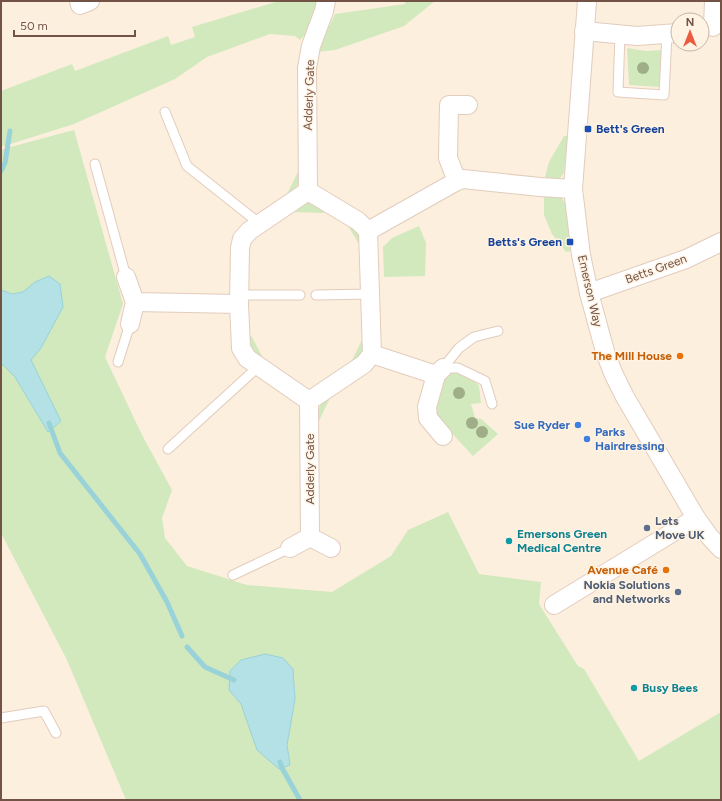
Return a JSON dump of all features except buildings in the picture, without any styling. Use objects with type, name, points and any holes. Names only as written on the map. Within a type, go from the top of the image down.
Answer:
[{"type":"street","points":[[78,1],[80,5],[90,1]]},
{"type":"street","name":"Adderly Gate","points":[[308,192],[307,68],[326,1]]},
{"type":"street","name":"Emerson Way","points":[[587,1],[573,188],[580,255],[589,293],[606,356],[625,397],[696,518],[721,549]]},
{"type":"street","points":[[712,28],[714,1]]},
{"type":"street","points":[[584,31],[637,36],[670,34]]},
{"type":"street","points":[[457,181],[448,158],[449,105],[468,105]]},
{"type":"street","points":[[368,231],[463,179],[573,188]]},
{"type":"street","points":[[308,192],[358,221],[368,231],[372,354],[364,364],[309,401],[247,358],[241,348],[239,299],[240,248],[242,238],[248,231],[308,192]]},
{"type":"street","name":"Betts Green","points":[[589,293],[686,259],[721,242]]},
{"type":"street","points":[[126,277],[135,302],[130,324]]},
{"type":"street","points":[[135,302],[239,299]]},
{"type":"street","points":[[372,354],[440,371],[427,407],[428,418],[443,436]]},
{"type":"street","name":"Adderly Gate","points":[[309,401],[310,537]]},
{"type":"street","points":[[554,605],[696,518]]},
{"type":"street","points":[[290,548],[310,537],[331,548]]},
{"type":"lane","points":[[620,34],[618,92],[664,96],[670,52]]},
{"type":"lane","points":[[165,112],[187,166],[260,224]]},
{"type":"lane","points":[[95,164],[126,277]]},
{"type":"lane","points":[[316,295],[371,294]]},
{"type":"lane","points":[[239,299],[300,295]]},
{"type":"lane","points":[[118,362],[130,324]]},
{"type":"lane","points":[[440,371],[459,348],[474,337],[498,331]]},
{"type":"lane","points":[[168,449],[259,366]]},
{"type":"lane","points":[[440,371],[458,368],[485,381],[492,404]]},
{"type":"lane","points":[[233,575],[290,548]]},
{"type":"lane","points":[[1,718],[44,711],[56,733]]},
{"type":"green space","points":[[279,1],[321,1],[317,22],[300,40],[295,36],[270,34],[207,57],[175,79],[74,124],[1,147],[1,91],[72,64],[75,71],[168,36],[171,45],[195,37],[192,27]]},
{"type":"green space","points":[[405,1],[435,1],[404,26],[335,50],[317,52],[335,14],[405,4]]},
{"type":"green space","points":[[627,48],[646,51],[663,50],[659,87],[629,85]]},
{"type":"green space","points":[[74,130],[123,304],[105,357],[142,435],[172,490],[162,518],[165,538],[187,566],[247,585],[332,592],[391,556],[408,530],[448,512],[479,574],[541,582],[539,604],[578,666],[584,669],[639,761],[721,712],[721,800],[126,800],[67,660],[1,533],[1,153],[3,149]]},
{"type":"green space","points":[[564,136],[568,136],[564,173],[553,182],[545,177],[549,162]]},
{"type":"green space","points":[[301,166],[300,180],[298,184],[286,196]]},
{"type":"green space","points":[[544,194],[561,197],[567,206],[571,251],[566,252],[552,234],[544,215]]},
{"type":"green space","points":[[308,200],[325,208],[323,213],[293,212],[290,210]]},
{"type":"green space","points":[[348,226],[360,234],[365,254]]},
{"type":"green space","points":[[419,226],[426,243],[425,276],[384,277],[383,247],[392,238]]},
{"type":"green space","points":[[248,334],[252,337],[262,356],[262,360],[251,349]]},
{"type":"green space","points":[[365,334],[361,354],[350,364]]},
{"type":"green space","points":[[452,372],[469,377],[479,386],[481,403],[471,404],[475,418],[481,419],[498,434],[473,456],[433,413],[440,382]]},
{"type":"green space","points":[[332,394],[318,423],[320,406],[324,400]]},
{"type":"water","points":[[49,276],[60,284],[63,307],[41,348],[31,360],[61,421],[48,432],[15,377],[1,363],[1,290],[12,294],[23,292],[35,282]]},
{"type":"water","points":[[265,654],[283,658],[293,669],[295,699],[287,745],[290,765],[279,769],[257,750],[241,704],[229,690],[230,671],[241,660]]},
{"type":"waterway","points":[[1,171],[5,163],[10,131]]},
{"type":"waterway","points":[[49,423],[60,453],[140,554],[167,602],[182,636]]},
{"type":"waterway","points":[[187,647],[205,667],[234,680]]},
{"type":"waterway","points":[[280,762],[300,800]]},
{"type":"place","name":"Bett's Green","points":[[588,129]]},
{"type":"place","name":"Betts's Green","points":[[570,242]]},
{"type":"place","name":"The Mill House","points":[[680,356]]},
{"type":"place","name":"Sue Ryder","points":[[578,425]]},
{"type":"place","name":"Parks Hairdressing","points":[[587,439]]},
{"type":"place","name":"Lets Move UK","points":[[647,528]]},
{"type":"place","name":"Emersons Green Medical Centre","points":[[509,541]]},
{"type":"place","name":"Avenue Café","points":[[666,570]]},
{"type":"place","name":"Nokia Solutions and Networks","points":[[678,592]]},
{"type":"place","name":"Busy Bees","points":[[634,688]]}]
